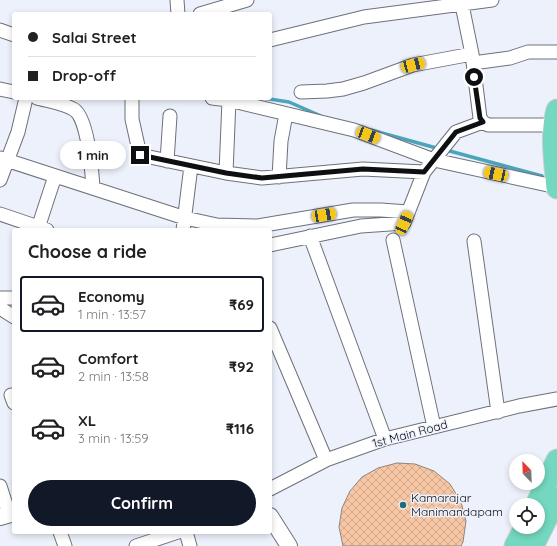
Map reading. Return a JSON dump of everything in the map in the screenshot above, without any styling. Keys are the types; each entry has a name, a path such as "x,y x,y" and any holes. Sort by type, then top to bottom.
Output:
{"highway":[{"path":"556,120 557,188"},
{"path":"539,498 557,460"},
{"path":"533,546 557,498"},
{"path":"514,546 521,534"}],"street":[{"path":"177,0 178,12"},
{"path":"272,40 364,17 462,2 492,0"},
{"path":"206,12 239,1"},
{"path":"462,2 480,118 483,122 488,126 556,120"},
{"path":"0,30 12,34"},
{"path":"302,92 343,89 413,65 472,59 510,58 528,52 557,52"},
{"path":"0,89 12,92"},
{"path":"0,180 3,159 18,132 26,100"},
{"path":"44,100 74,109 81,118 87,137 93,188"},
{"path":"132,100 132,119 140,155 226,173 262,178 363,169 424,172"},
{"path":"226,173 229,100 354,130 437,157 557,188"},
{"path":"279,177 281,141 286,114"},
{"path":"167,161 170,116"},
{"path":"272,245 361,226 404,223 424,172 456,132 483,122"},
{"path":"3,159 93,188 184,224 258,226 352,210 408,212"},
{"path":"184,224 191,166"},
{"path":"42,228 55,176"},
{"path":"0,214 39,228"},
{"path":"310,236 385,439"},
{"path":"393,240 434,427"},
{"path":"474,241 498,412"},
{"path":"0,298 12,298"},
{"path":"0,308 12,316"},
{"path":"272,333 326,460"},
{"name":"1st Main Road","path":"272,488 326,460 385,439 557,399"},
{"path":"0,486 8,515"},
{"path":"272,519 289,546"},
{"path":"61,534 65,546"},
{"path":"136,546 172,534"},
{"path":"187,534 190,546"}],"building":[{"name":"Kamarajar Manimandapam","path":"397,463 415,464 434,471 450,484 461,502 466,521 461,546 343,546 339,527 342,508 350,491 362,477 378,468"}],"waterway":[{"path":"272,99 289,102 321,116"},
{"path":"371,130 440,149"},
{"path":"446,150 542,176"}],"place":[{"name":"Kamarajar Manimandapam","path":"403,505"}],"route":[{"path":"140,155 226,173 262,178 363,169 424,172 456,132 483,122 480,118 474,77"}]}
